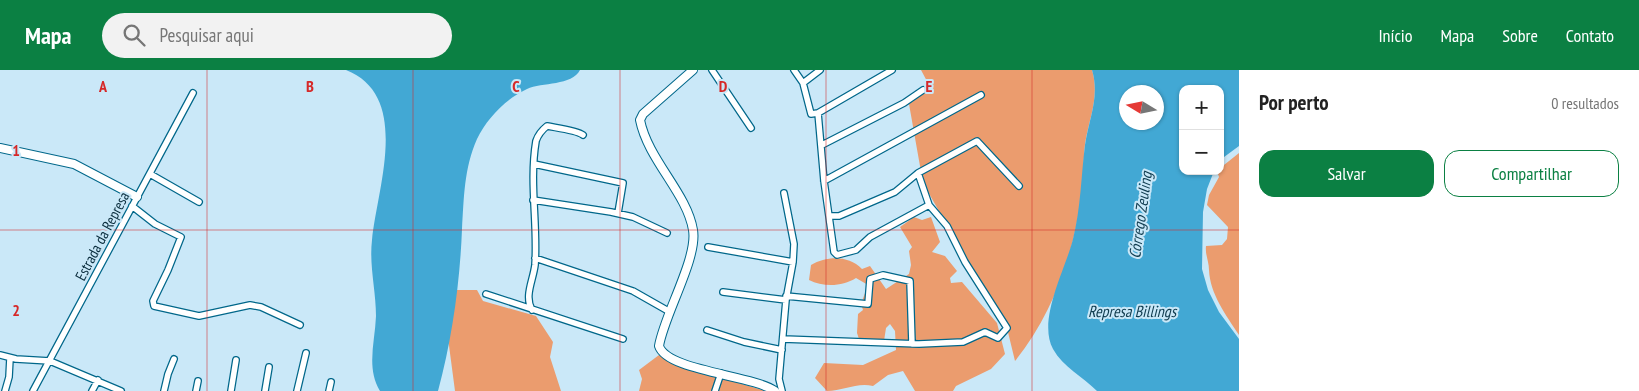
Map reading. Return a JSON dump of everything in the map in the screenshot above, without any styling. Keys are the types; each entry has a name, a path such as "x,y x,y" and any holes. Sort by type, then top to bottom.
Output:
{"street":[{"path":"693,70 643,114 640,120 648,143 684,207 693,229 692,248 660,342 661,352 678,362 721,373 775,391"},
{"path":"712,70 751,128"},
{"path":"794,70 803,82 811,114 818,113 892,70"},
{"path":"803,82 820,70"},
{"path":"822,145 904,103 923,90"},
{"name":"Estrada da Represa","path":"33,391 193,93"},
{"path":"824,181 981,95"},
{"path":"818,113 824,181 834,252 837,255 856,250 870,237 930,205"},
{"path":"532,310 527,302 535,258 536,226 533,200 537,138 542,129 548,126 562,131 576,130 583,135"},
{"path":"830,216 839,216 894,192 918,173 977,141 1019,186"},
{"path":"0,148 74,164 137,197"},
{"path":"534,164 623,183 618,213"},
{"path":"782,339 912,344 963,342 985,332 998,338 1007,328 965,262 948,226 930,205 918,173"},
{"path":"150,174 199,202"},
{"path":"782,391 779,379 782,339 794,244 784,193"},
{"path":"533,200 618,213 633,217 667,233"},
{"path":"132,206 154,224 181,237 153,301 154,306 199,316 250,305 261,307 300,325"},
{"path":"708,247 793,262"},
{"path":"535,258 632,291 670,312"},
{"path":"723,292 868,304 870,279 883,275 910,282 912,344"},
{"path":"486,294 623,339"},
{"path":"707,330 744,342 782,350"},
{"path":"297,391 306,353"},
{"path":"0,355 10,358 50,361 122,391"},
{"path":"4,391 9,378 10,358"},
{"path":"164,391 174,360"},
{"path":"231,391 236,360"},
{"path":"265,391 269,367"},
{"path":"715,391 721,373"},
{"path":"92,391 98,380"},
{"path":"196,391 198,381"},
{"path":"329,391 331,382"}],"shaded area":[{"path":"921,70 1092,70 1095,89 1093,107 1085,144 1082,191 1073,241 1067,262 1050,304 1040,324 1015,361 1006,324 977,278 923,183 909,104 928,90 929,85"},
{"path":"1239,153 1239,335 1224,312 1212,287 1206,249 1206,246 1222,245 1227,239 1228,227 1207,205 1209,195 1218,175 1224,175 1224,165"},
{"path":"914,217 922,220 931,217 940,242 932,252 945,256 957,271 950,278 951,283 962,282 997,323 1005,354 991,369 956,386 953,391 915,391 903,371 888,375 873,386 861,385 827,391 815,378 824,363 863,365 896,350 895,331 890,324 886,328 884,341 860,342 857,333 858,314 863,310 861,304 868,285 856,278 839,284 826,285 814,282 809,280 811,265 837,258 850,261 862,269 870,266 886,289 909,274 911,265 909,251 912,247 900,227"},
{"path":"455,290 477,290 483,301 536,316 553,342 550,357 561,391 455,391 448,338"},
{"path":"659,355 674,364 766,391 639,391 642,379 639,370"}],"water":[{"path":"346,70 580,70 570,79 533,87 512,98 492,116 477,139 467,172 454,311 438,391 380,391 373,373 372,355 376,316 371,249 386,145 385,122 379,100 366,83"},
{"name":"Represa Billings","path":"1092,70 1239,70 1239,146 1224,157 1224,85 1179,85 1179,175 1212,175 1207,189 1203,212 1202,269 1208,290 1219,312 1239,339 1239,391 1097,391 1068,367 1053,349 1049,337 1048,324 1050,309 1076,227 1085,145 1095,89"}],"water label":[{"name":"Córrego Zeuling","path":"1140,215"}]}
